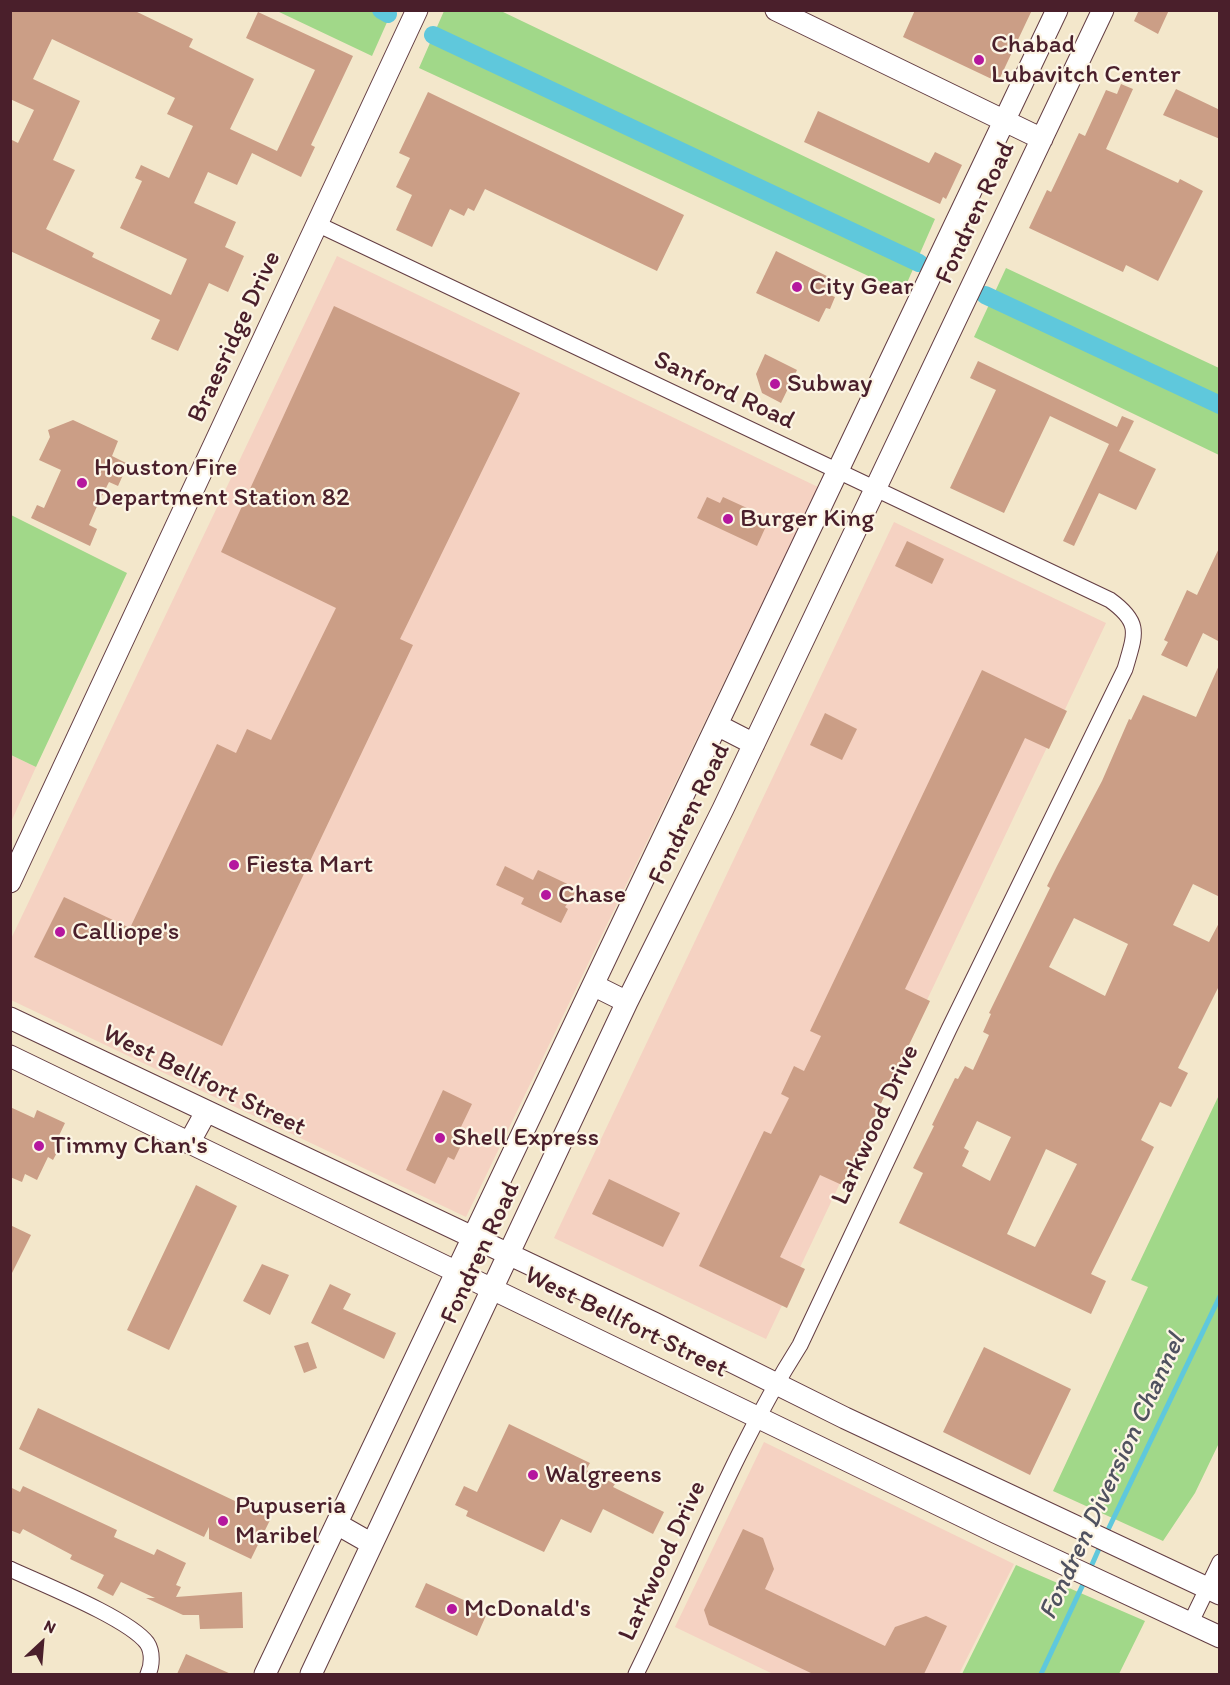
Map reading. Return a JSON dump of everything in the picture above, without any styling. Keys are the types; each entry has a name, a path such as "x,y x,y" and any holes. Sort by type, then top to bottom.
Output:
{"main road":[{"name":"Braesridge Drive","path":"10,882 417,10"},
{"path":"776,10 1042,139"},
{"name":"Fondren Road","path":"265,1674 1057,10"},
{"name":"Fondren Road","path":"311,1674 627,1002 754,744 1103,10"},
{"path":"717,725 754,744"},
{"path":"593,985 627,1002"},
{"name":"West Bellfort Street","path":"10,1018 473,1240 654,1323 918,1452 1064,1518 1213,1591"},
{"name":"West Bellfort Street","path":"10,1056 1124,1593 1220,1637"},
{"path":"189,1143 206,1112"},
{"path":"337,1524 372,1544"}],"street":[{"name":"Sanford Road","path":"317,224 1110,600"},
{"name":"Larkwood Drive","path":"636,1674 759,1417 800,1346 949,1029 1125,669 1136,631 1128,613 1110,600"},
{"path":"1190,1624 1213,1591 1220,1562"},
{"path":"10,1569 117,1620 147,1644 152,1665 148,1674"}],"shaded area":[{"path":"337,256 818,487 466,1217 11,1000 10,941"},
{"path":"894,522 1106,623 766,1339 554,1238"},
{"path":"11,755 36,767 11,822"},
{"path":"764,1442 1014,1564 959,1674 773,1674 675,1627"}],"green space":[{"path":"392,10 372,56 277,11"},
{"path":"444,11 501,11 935,219 903,292 419,68"},
{"path":"1006,268 1219,368 1219,455 974,337"},
{"path":"11,515 127,573 36,767 11,755"},
{"path":"1219,1095 1219,1443 1195,1493 1163,1541 1053,1491 1148,1287 1131,1280"},
{"path":"1016,1565 1145,1621 1119,1674 962,1674"}],"building":[{"path":"10,10 133,10 193,39 189,47 254,79 230,129 277,151 315,70 246,38 258,12 353,56 311,145 315,147 301,177 252,153 237,185 208,172 194,203 236,222 225,247 244,256 228,292 209,283 178,351 151,339 160,320 10,251 10,139 18,143 34,110 10,99","holes":["52,39 175,98 167,114 193,126 169,178 141,165 135,178 142,181 120,228 187,259 171,295 92,257 94,253 46,229 75,170 53,160 80,101 33,79"]},
{"name":"Chabad Lubavitch Center","path":"915,10 1032,10 998,82 903,37"},
{"path":"1139,10 1169,10 1158,34 1134,21"},
{"path":"1121,84 1133,89 1106,149 1178,183 1180,179 1203,191 1158,281 1126,265 1123,272 1029,228 1047,190 1051,192 1079,133 1085,136 1106,90 1117,94"},
{"path":"1176,89 1220,110 1220,139 1163,115"},
{"path":"428,92 684,215 657,271 485,189 474,211 468,208 464,216 450,209 432,247 396,230 412,195 396,187 410,158 399,153"},
{"path":"818,111 929,163 935,152 962,165 946,199 943,197 940,204 804,142"},
{"name":"City Gear","path":"776,251 837,281 830,295 835,297 830,309 826,308 819,322 756,293"},
{"path":"334,306 520,393 400,639 413,645 222,1046 34,957 64,897 130,928 217,744 236,753 247,729 271,740 336,608 221,552"},
{"name":"Subway","path":"765,354 797,370 781,403 762,393 756,374"},
{"path":"978,361 1117,427 1122,416 1134,421 1119,451 1156,469 1136,510 1099,493 1074,546 1063,541 1109,444 1050,416 1004,513 950,488 996,390 970,378"},
{"name":"Houston Fire Department Station 82","path":"73,420 118,441 112,456 128,464 118,486 109,482 98,504 89,525 97,529 90,546 31,518 37,505 44,508 61,470 39,460 50,437 48,430"},
{"name":"Burger King","path":"707,497 720,503 723,497 747,508 744,513 767,524 757,546 697,518"},
{"path":"907,541 944,559 932,584 895,566"},
{"path":"1220,546 1220,642 1203,633 1187,667 1161,655 1168,642 1164,640 1187,590 1197,595"},
{"path":"1220,663 1220,897 1193,884 1173,925 1209,942 1220,921 1220,984 1178,1068 1188,1073 1171,1107 1160,1102 1141,1140 1154,1147 1091,1274 1106,1281 1091,1314 899,1223 923,1173 913,1168 934,1126 932,1125 955,1078 958,1079 965,1066 973,1070 989,1035 983,1032 991,1014 989,1013 1050,888 1047,886 1102,781 1129,719 1131,720 1143,695 1196,717","holes":["1074,918 1128,944 1105,996 1049,967","977,1121 1011,1137 990,1181 962,1166 969,1151 964,1148","1046,1149 1077,1164 1035,1247 1007,1234"]},
{"path":"982,670 1067,711 1049,749 1025,738 905,989 930,1001 842,1185 820,1175 780,1257 805,1269 787,1308 699,1266 764,1131 771,1134 789,1098 781,1094 794,1066 804,1071 821,1036 810,1031"},
{"path":"825,713 857,729 842,760 810,745"},
{"name":"Chase","path":"505,866 533,880 538,870 578,889 565,907 568,909 561,923 521,904 524,898 496,885"},
{"path":"443,1090 472,1104 459,1131 466,1135 454,1160 448,1157 435,1184 406,1170"},
{"name":"Timmy Chan's","path":"10,1107 34,1118 37,1110 65,1123 55,1144 60,1147 53,1160 48,1157 37,1180 25,1174 22,1182 10,1177"},
{"path":"609,1179 680,1213 663,1247 592,1214"},
{"path":"196,1185 237,1206 169,1350 127,1330"},
{"path":"10,1225 31,1235 10,1277"},
{"path":"262,1264 289,1275 270,1315 243,1301"},
{"path":"330,1284 351,1294 343,1309 396,1333 384,1359 311,1323"},
{"path":"308,1342 317,1368 304,1373 294,1346"},
{"path":"984,1347 1071,1389 1030,1475 943,1432"},
{"path":"38,1408 271,1518 251,1559 209,1539 209,1527 204,1537 19,1449"},
{"path":"509,1424 590,1463 586,1470 615,1484 613,1487 664,1512 653,1534 603,1509 591,1533 561,1519 544,1552 466,1516 468,1511 455,1505 464,1486 477,1492"},
{"path":"23,1486 117,1530 114,1537 154,1555 157,1549 186,1563 176,1585 181,1587 176,1597 242,1592 243,1628 200,1629 199,1615 183,1615 146,1598 155,1598 121,1582 113,1596 97,1588 104,1575 70,1559 72,1555 23,1529 20,1534 10,1530 10,1487 20,1492"},
{"path":"743,1529 763,1538 774,1569 765,1589 885,1646 895,1627 926,1616 947,1626 924,1674 813,1674 709,1625 704,1610"},
{"name":"McDonald's","path":"426,1583 488,1611 477,1636 415,1607"},
{"path":"186,1654 231,1674 177,1674"}],"waterway":[{"path":"381,10 388,14"},
{"path":"433,35 919,263"},
{"path":"985,295 1220,405"},
{"name":"Fondren Diversion Channel","path":"1106,1534 1220,1296"},
{"name":"Fondren Diversion Channel","path":"1090,1569 1102,1542"},
{"name":"Fondren Diversion Channel","path":"1041,1674 1086,1578"}],"place":[{"name":"Chabad Lubavitch Center","path":"979,60"},
{"name":"City Gear","path":"797,287"},
{"name":"Subway","path":"775,384"},
{"name":"Houston Fire Department Station 82","path":"82,483"},
{"name":"Burger King","path":"728,519"},
{"name":"Fiesta Mart","path":"234,865"},
{"name":"Chase","path":"546,895"},
{"name":"Calliope's","path":"60,932"},
{"name":"Shell Express","path":"440,1138"},
{"name":"Timmy Chan's","path":"39,1146"},
{"name":"Walgreens","path":"533,1475"},
{"name":"Pupuseria Maribel","path":"223,1521"},
{"name":"McDonald's","path":"452,1609"}]}
